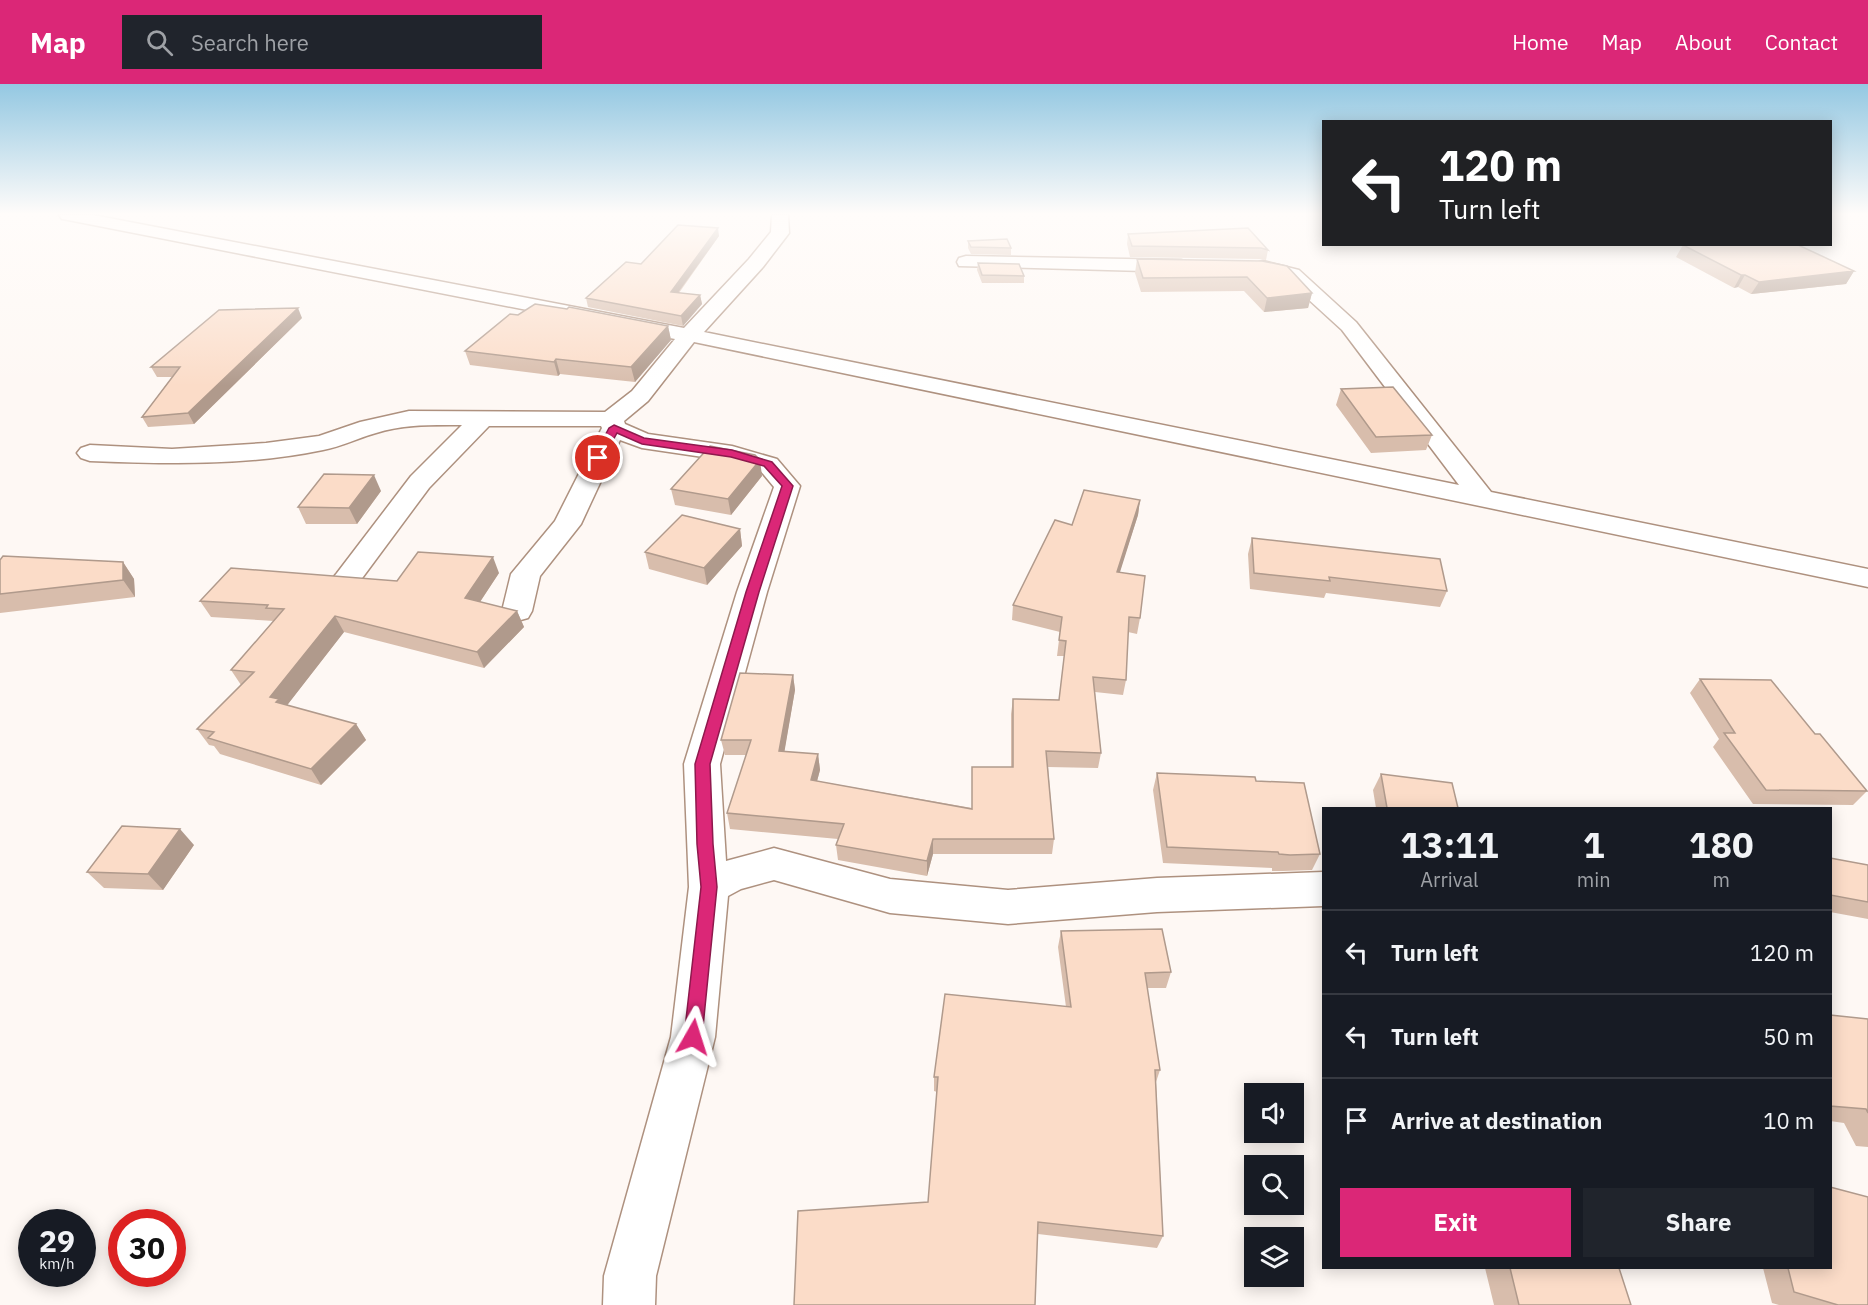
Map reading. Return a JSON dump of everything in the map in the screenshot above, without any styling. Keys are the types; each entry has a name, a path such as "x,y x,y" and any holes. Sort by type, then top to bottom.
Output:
{"street":[{"path":"363,272 689,335 1868,578"},
{"path":"517,611 526,574 567,524 613,424 640,396 689,335 748,272"},
{"path":"1287,272 1349,326 1482,498"},
{"path":"347,579 420,482 484,417"},
{"path":"90,453 172,457 266,451 323,443 369,427 409,418 484,417 613,424 642,441 732,454 768,464 788,486 752,592 702,764 709,887 693,1037 630,1276 629,1305"},
{"path":"709,887 731,875 774,864 890,896 1008,907 1157,895 1322,889"}],"building":[{"path":"615,272 686,272 671,292 700,295 681,316 586,298"},
{"path":"981,272 1022,272 1024,276 982,275"},
{"path":"1141,272 1293,272 1312,293 1267,298 1247,277 1143,278"},
{"path":"1735,272 1846,272 1759,282"},
{"path":"535,304 567,309 569,307 668,326 631,367 556,359 554,362 465,351 510,314 518,315"},
{"path":"298,308 188,413 142,417 180,367 151,367 219,310"},
{"path":"1393,387 1432,435 1376,437 1341,389"},
{"path":"710,446 755,455 760,460 728,499 671,489"},
{"path":"324,474 374,475 349,508 298,507"},
{"path":"1084,490 1140,500 1117,572 1145,576 1140,618 1129,617 1126,680 1093,677 1101,753 1046,751 1054,839 933,839 927,861 836,845 844,824 727,813 751,740 721,740 740,673 793,675 779,751 818,754 811,780 972,809 972,767 1013,767 1013,699 1059,700 1066,641 1059,640 1062,617 1013,605 1055,520 1072,525"},
{"path":"682,515 740,529 704,568 645,552"},
{"path":"1252,538 1440,559 1447,591 1329,577 1330,581 1254,573"},
{"path":"418,552 493,557 465,598 517,611 477,652 335,616 270,697 279,699 276,702 356,724 311,769 208,738 214,732 197,729 254,672 231,670 284,609 266,608 268,605 200,601 231,568 397,581"},
{"path":"3,556 123,562 123,580 0,594 0,560"},
{"path":"1700,679 1771,680 1815,734 1820,734 1867,791 1766,790 1724,733 1735,733"},
{"path":"1157,773 1255,777 1256,781 1304,783 1320,854 1290,855 1278,852 1167,847"},
{"path":"1381,774 1452,783 1458,807 1387,807"},
{"path":"122,826 180,829 148,874 87,872"},
{"path":"1832,858 1868,865 1868,902 1832,895"},
{"path":"1162,929 1171,972 1145,973 1160,1070 1155,1070 1163,1236 1038,1222 1035,1305 794,1305 798,1211 928,1202 938,1077 934,1077 945,994 1071,1007 1061,931"},
{"path":"1832,1015 1868,1019 1868,1113 1866,1109 1832,1106"},
{"path":"1832,1188 1868,1197 1868,1305 1838,1305 1794,1292 1788,1269 1832,1269"},
{"path":"1510,1269 1619,1269 1631,1305 1519,1305"}],"route":[{"path":"598,458 614,428 642,441 732,454 768,464 788,486 752,592 702,764 709,887 693,1037"}]}
